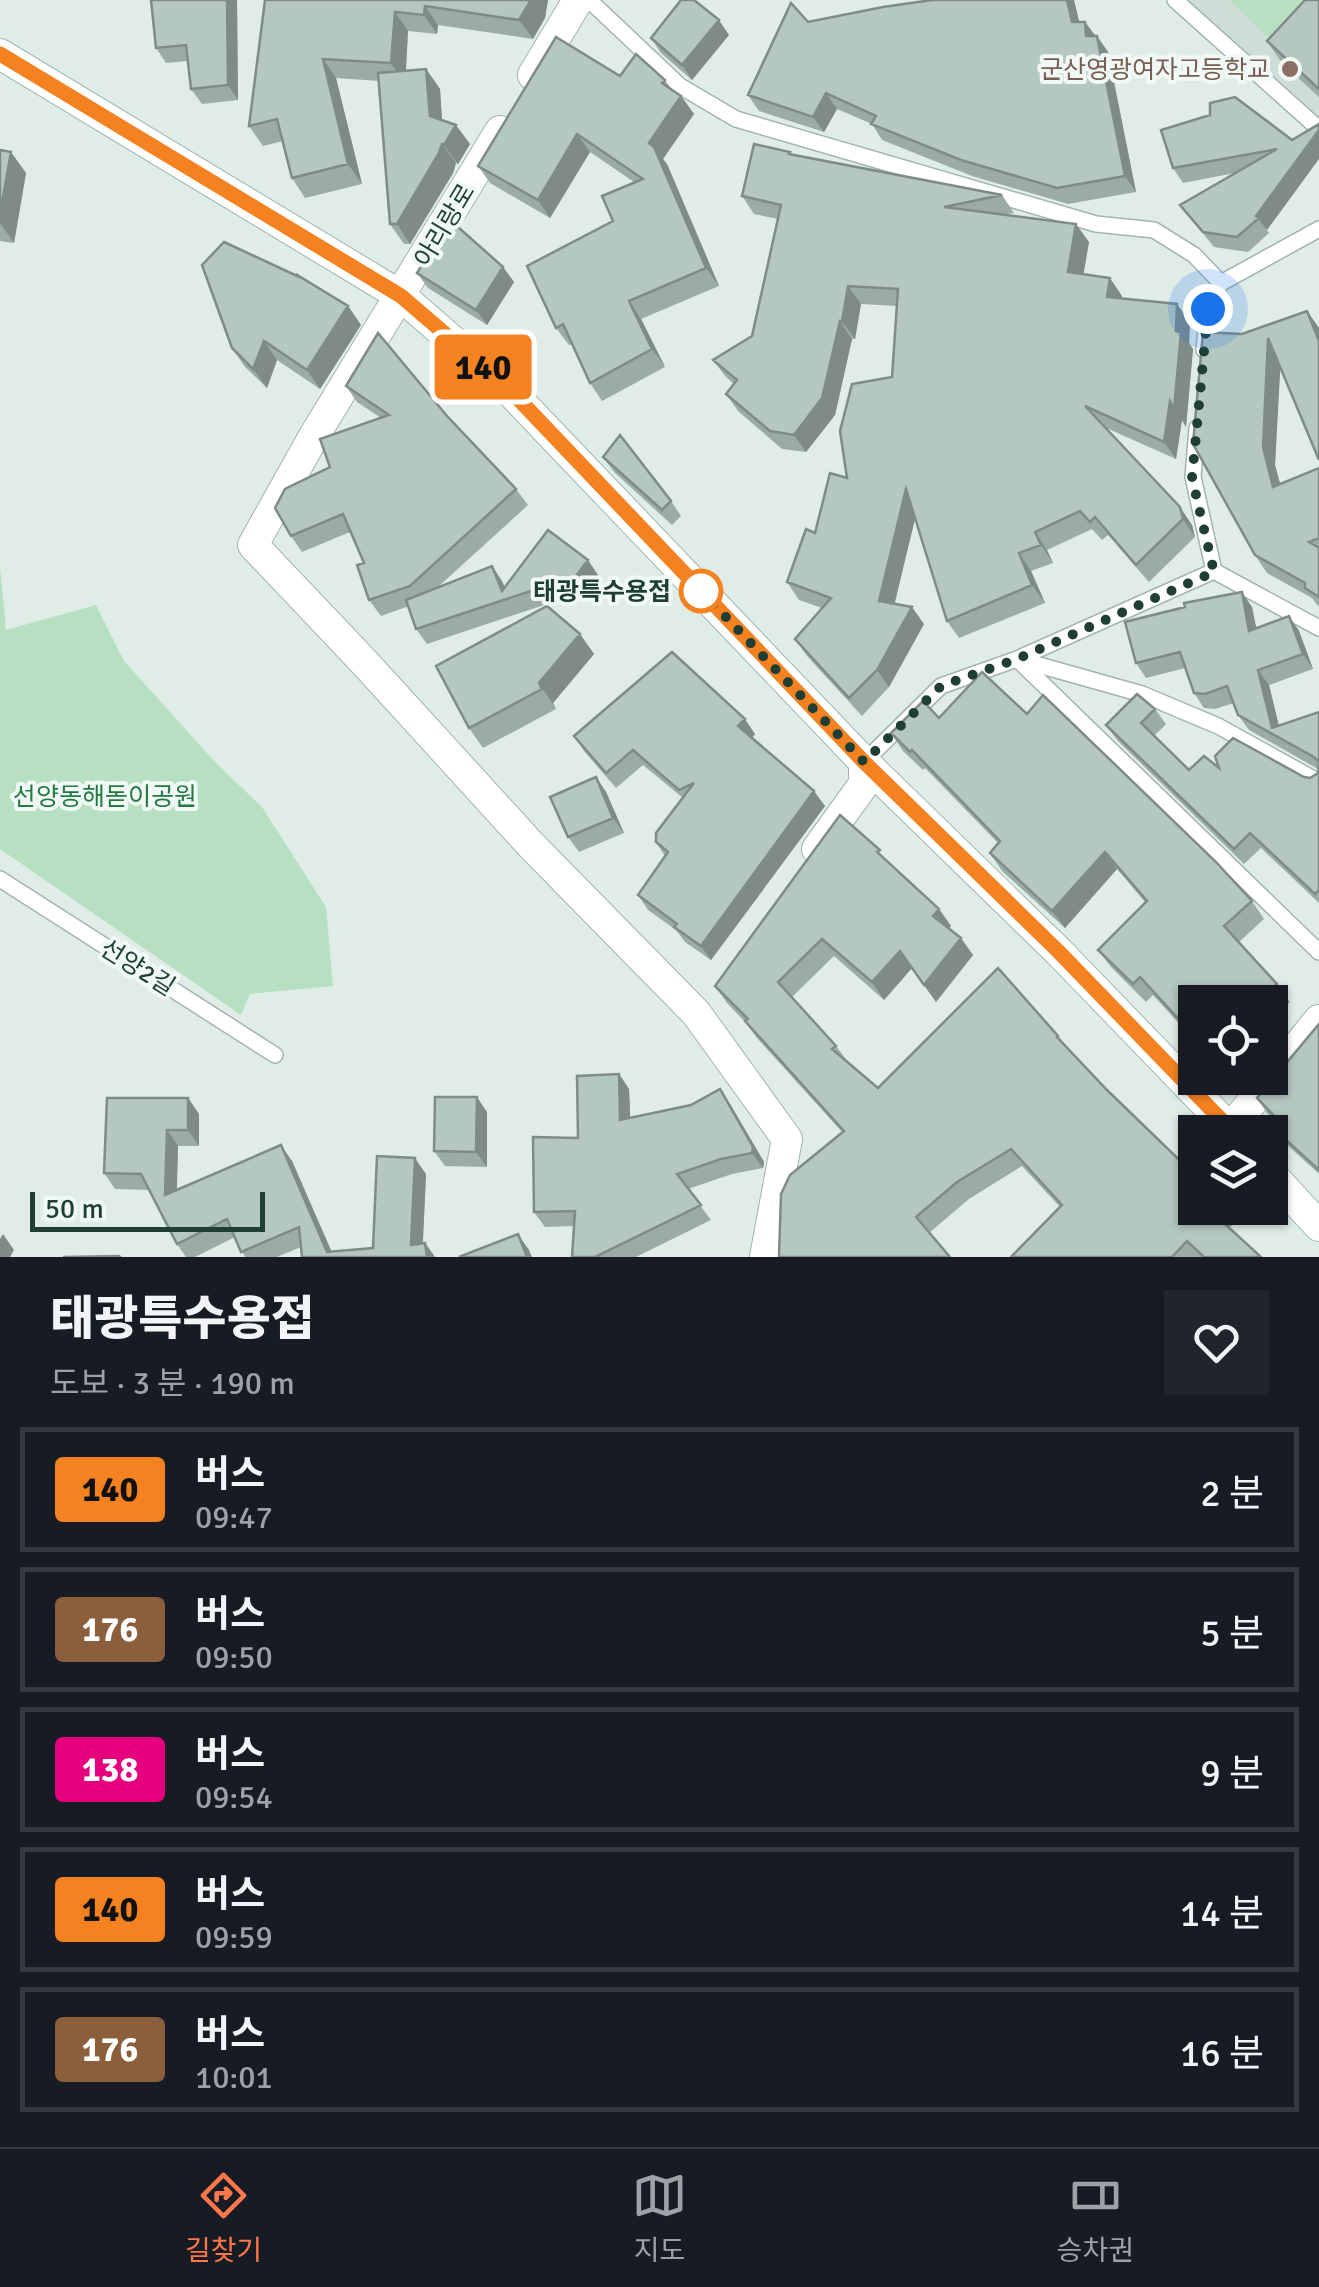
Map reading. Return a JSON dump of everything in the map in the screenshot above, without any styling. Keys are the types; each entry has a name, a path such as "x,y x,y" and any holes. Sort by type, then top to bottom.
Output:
{"street":[{"name":"아리랑로","path":"578,0 314,436 252,546 532,846 696,1013"},
{"path":"0,54 401,296 508,388 864,762 1059,952 1217,1115"},
{"path":"797,876 864,784 864,762"},
{"path":"719,982 696,1013 787,1139 765,1257"},
{"path":"1245,1115 1319,1020"},
{"path":"1288,1192 1319,1226"}],"lane":[{"path":"589,0 680,86 736,120 1096,224 1154,230 1194,255 1221,282"},
{"path":"1175,0 1319,128"},
{"path":"1203,365 1208,309 1221,282 1319,228"},
{"path":"1200,402 1192,478 1214,572 1319,628"},
{"path":"864,762 941,686 1017,659 1214,572"},
{"path":"1017,659 1142,694 1218,726 1319,782"},
{"path":"1017,659 1319,952"},
{"name":"선양2길","path":"0,880 276,1054"}],"shaded area":[{"name":"군산영광여자고등학교","path":"1184,0 1319,0 1319,121"}],"green space":[{"path":"1229,0 1319,0 1319,4 1279,47"},
{"name":"선양동해돋이공원","path":"0,566 6,630 96,605 124,661 216,763 262,807 326,907 333,986 250,994 241,1015 0,849"}],"building":[{"path":"151,0 227,0 228,85 191,89 186,45 156,48"},
{"path":"265,0 531,0 519,20 425,6 424,15 395,12 391,63 323,59 348,164 292,178 277,119 249,126"},
{"path":"681,0 694,0 719,20 682,65 651,38"},
{"path":"932,0 1067,0 1072,22 1085,22 1086,36 1097,36 1125,176 1057,188 961,160 871,124 876,116 826,93 813,117 748,95 791,3 808,22"},
{"path":"1305,0 1319,0 1319,89 1267,41"},
{"path":"556,37 620,76 636,54 665,80 662,83 681,96 649,143 706,268 629,301 652,349 590,383 563,324 556,328 527,266 613,221 602,196 643,179 577,134 538,200 478,166"},
{"path":"426,69 430,116 456,125 397,224 390,224 378,73"},
{"path":"1235,97 1292,140 1319,124 1319,130 1256,216 1259,218 1237,237 1203,232 1180,205 1277,149 1173,168 1161,130 1210,115 1210,103"},
{"path":"754,144 1002,195 944,207 1076,224 1068,272 1110,278 1107,297 1177,304 1176,331 1181,332 1174,409 1170,401 1164,442 1085,406 1180,507 1183,519 1136,565 1095,517 1090,522 1080,511 1035,532 1041,545 1019,553 1032,585 947,621 906,489 879,601 912,607 877,670 849,698 795,639 831,598 787,582 806,529 815,533 830,473 847,478 840,431 852,384 892,377 898,289 848,286 822,398 794,435 770,431 726,394 737,380 713,360 752,336 781,205 742,196"},
{"path":"0,150 11,152 0,214"},
{"path":"449,219 503,267 476,310 417,273"},
{"path":"224,242 297,275 348,306 307,370 264,341 253,369 232,348 202,265"},
{"path":"1307,311 1319,341 1319,460 1268,338 1263,447 1273,487 1319,468 1319,538 1309,542 1319,548 1319,597 1305,588 1305,583 1255,555 1193,444 1203,332 1242,334"},
{"path":"378,333 447,416 516,489 410,586 369,600 357,565 364,563 343,514 291,536 275,508 285,489 330,467 320,439 389,415 346,386"},
{"path":"620,435 671,501 662,510 603,457"},
{"path":"548,530 588,560 576,576 416,629 406,600 492,566 502,591"},
{"path":"1242,592 1249,631 1289,616 1303,654 1258,670 1272,728 1319,712 1319,762 1238,715 1227,686 1205,694 1194,693 1180,652 1136,663 1125,622 1185,607 1184,603"},
{"path":"547,606 580,634 539,683 542,689 469,728 436,666"},
{"path":"672,652 745,719 738,726 814,791 701,946 638,895 668,852 656,842 656,833 694,783 679,790 633,750 606,773 574,736"},
{"path":"982,672 1027,714 1043,695 1252,901 1224,926 1277,984 1178,985 1178,1018 1140,977 1133,984 1098,950 1147,901 1105,852 1052,911 990,853 1000,841 891,733 923,701 939,718"},
{"path":"1137,694 1155,709 1141,723 1189,770 1204,756 1219,768 1215,756 1233,738 1304,777 1318,773 1319,762 1319,890 1315,894 1250,833 1234,849 1106,725"},
{"path":"596,777 613,818 568,837 550,797"},
{"path":"840,815 939,909 933,916 961,938 924,985 900,951 872,982 822,939 778,982 836,1046 832,1049 878,1088 998,968 1107,1090 1178,1159 1178,1225 1226,1225 1261,1257 1204,1257 1187,1241 1172,1257 1011,1257 1062,1205 1011,1149 957,1182 916,1217 950,1257 779,1257 781,1194 790,1175 844,1131 715,986"},
{"path":"1319,1024 1319,1170 1288,1142 1288,1115 1273,1115 1257,1098 1288,1095 1288,1061"},
{"path":"619,1074 620,1120 691,1105 720,1089 753,1147 752,1153 677,1174 701,1205 599,1257 572,1257 575,1211 534,1212 533,1137 578,1138 577,1076"},
{"path":"435,1097 477,1097 476,1152 434,1151"},
{"path":"107,1098 188,1098 188,1130 167,1130 165,1195 281,1145 327,1252 373,1248 377,1156 415,1158 411,1245 425,1243 427,1257 302,1257 299,1227 241,1252 227,1219 177,1244 141,1174 104,1173"},
{"path":"518,1234 527,1257 459,1257"}],"bus line":[{"name":"140","path":"0,54 401,296 508,388 864,762 1059,952 1217,1115"}],"place":[{"name":"군산영광여자고등학교","path":"1290,69"},
{"name":"태광특수용접","path":"701,591"}],"route":[{"path":"701,591 864,762 941,686 1017,659 1214,572 1192,478 1208,309"}]}
